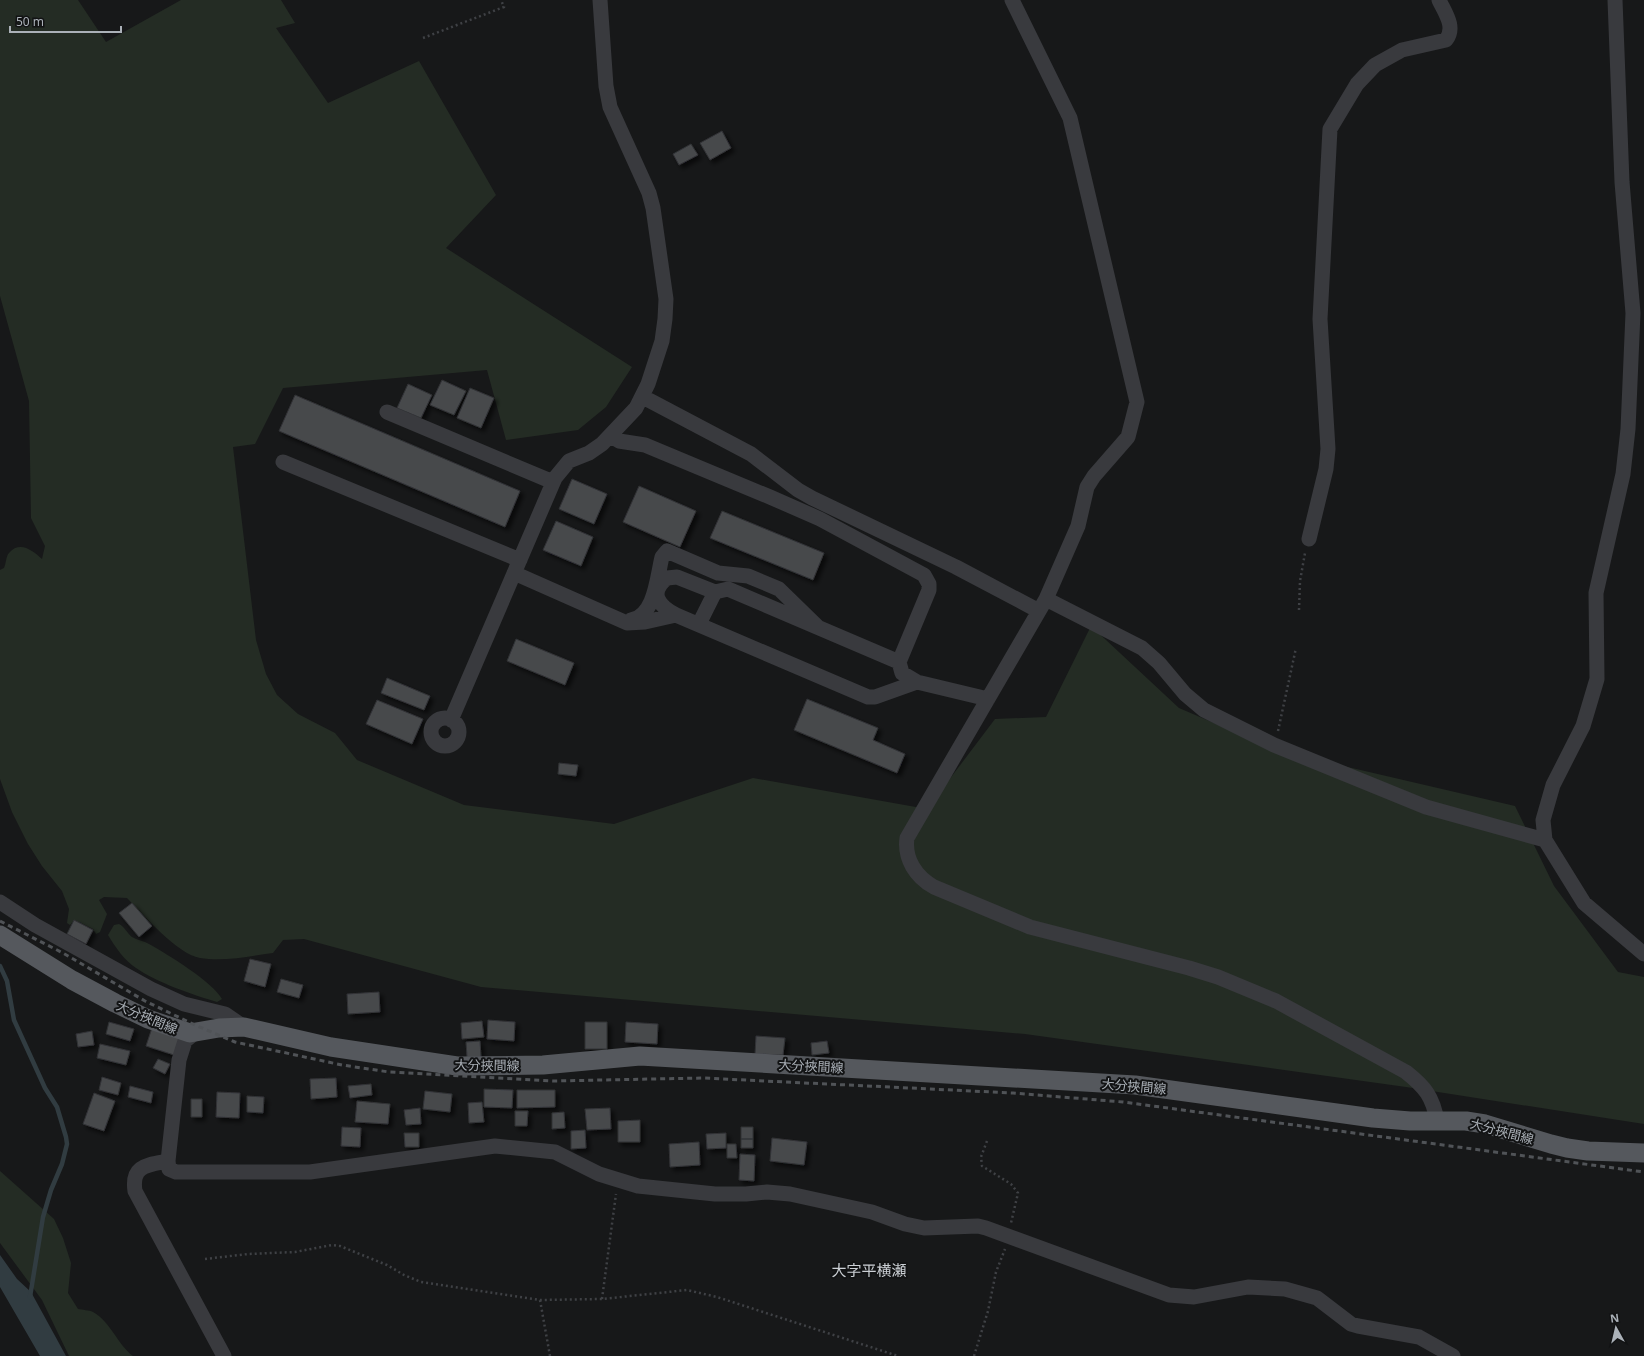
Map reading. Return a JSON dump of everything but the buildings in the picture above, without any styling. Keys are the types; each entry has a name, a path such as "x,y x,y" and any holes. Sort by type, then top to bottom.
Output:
{"main road":[{"name":"大分挾間線","path":"0,935 72,980 115,1003 179,1031 195,1034 219,1028 244,1027 331,1046 457,1066 500,1067 543,1065 640,1056 946,1073 1153,1087 1372,1118 1410,1121 1466,1121 1485,1124 1551,1144 1574,1149 1644,1153"}],"street":[{"path":"451,720 553,482 564,465 598,448 636,408 643,397 662,341 666,299 649,193 610,107 606,86 600,0"},
{"path":"1012,0 1070,118 1137,402 1128,437 1094,476 1087,487 1078,526 1042,605 907,838 906,853 918,875 924,881 1030,927 1189,968 1218,977 1276,1001 1406,1072 1419,1082 1429,1096 1434,1105 1437,1121"},
{"path":"1309,539 1326,469 1328,449 1320,319 1330,129 1357,84 1375,65 1402,50 1446,40 1451,31 1451,25 1439,0"},
{"path":"1615,0 1622,182 1633,313 1628,429 1623,474 1596,593 1597,679 1583,726 1553,785 1543,820 1545,840 1584,903 1644,954"},
{"path":"643,397 751,454 798,490 812,498 956,567 1142,648 1159,663 1185,694 1204,710 1274,745 1426,807 1545,840"},
{"path":"387,412 553,482"},
{"path":"611,436 619,441 645,445 820,519 924,575 930,584 929,590 899,662 902,673 917,682 988,699"},
{"path":"284,462 517,566 622,622 633,624 676,615"},
{"path":"622,622 640,618 648,610 662,557 667,551 718,573 748,576 779,589 818,627"},
{"path":"899,662 728,589 715,592 677,576 667,578 659,587 658,599 663,609 868,697 875,697 917,682"},
{"path":"699,624 715,592"},
{"path":"0,902 35,925 151,989 184,1004 225,1014 244,1027"},
{"path":"195,1034 185,1041 179,1060 168,1161 169,1169 176,1172 310,1172 495,1146 555,1152 599,1174 638,1186 715,1194 767,1192 790,1194 872,1212 910,1225 929,1229 978,1226 1173,1296 1194,1298 1248,1287 1286,1288 1317,1298 1351,1324 1419,1338 1448,1355"},
{"path":"168,1161 148,1165 140,1169 135,1179 135,1191 146,1215 224,1356"}],"path":[{"path":"423,38 504,7 501,0"},
{"path":"1300,610 1300,581 1309,539"},
{"path":"1274,745 1296,648"},
{"path":"602,1299 618,1179"},
{"path":"205,1259 248,1254 295,1252 332,1245 340,1246 388,1264 404,1275 421,1282 540,1300 602,1299 687,1290 704,1293 898,1356"},
{"path":"540,1300 550,1356"}],"shaded area":[{"path":"0,0 78,0 106,42 181,0 281,0 295,23 276,28 328,103 419,61 496,195 446,248 632,367 606,407 578,430 506,440 487,370 283,388 255,444 233,447 256,640 266,674 277,695 298,714 335,733 357,760 464,805 614,824 753,778 927,809 995,719 1046,717 1091,626 1179,708 1279,751 1515,806 1554,886 1618,972 1644,977 1644,1124 1406,1087 1025,1034 481,987 304,939 283,940 273,953 227,959 200,958 191,955 171,942 127,898 104,897 99,900 107,914 100,932 96,934 93,929 74,920 70,925 67,923 69,909 62,891 42,866 28,844 12,812 0,779 0,570 4,568 8,554 13,549 18,547 26,548 42,559 45,546 31,518 29,401 0,296"},
{"path":"119,924 132,937 167,954 200,977 217,992 222,999 217,1002 186,992 144,973 132,965 120,953 108,935 114,925"},
{"path":"0,1171 54,1219 63,1238 71,1263 68,1293 78,1309 91,1311 105,1321 127,1351 133,1356 69,1356 42,1300 0,1243"},
{"path":"0,1255 17,1279 31,1292 66,1356 40,1356 0,1287"}],"waterway":[{"path":"0,966 7,981 14,1020 45,1088 57,1107 67,1144 62,1164 51,1190 43,1217 30,1297"}],"railway":[{"path":"0,921 63,953 145,1001 235,1042 342,1065 389,1072 553,1081 703,1078 1013,1093 1123,1102 1644,1172"}],"district":[{"name":"大字平横瀬","path":"869,1270"}]}
